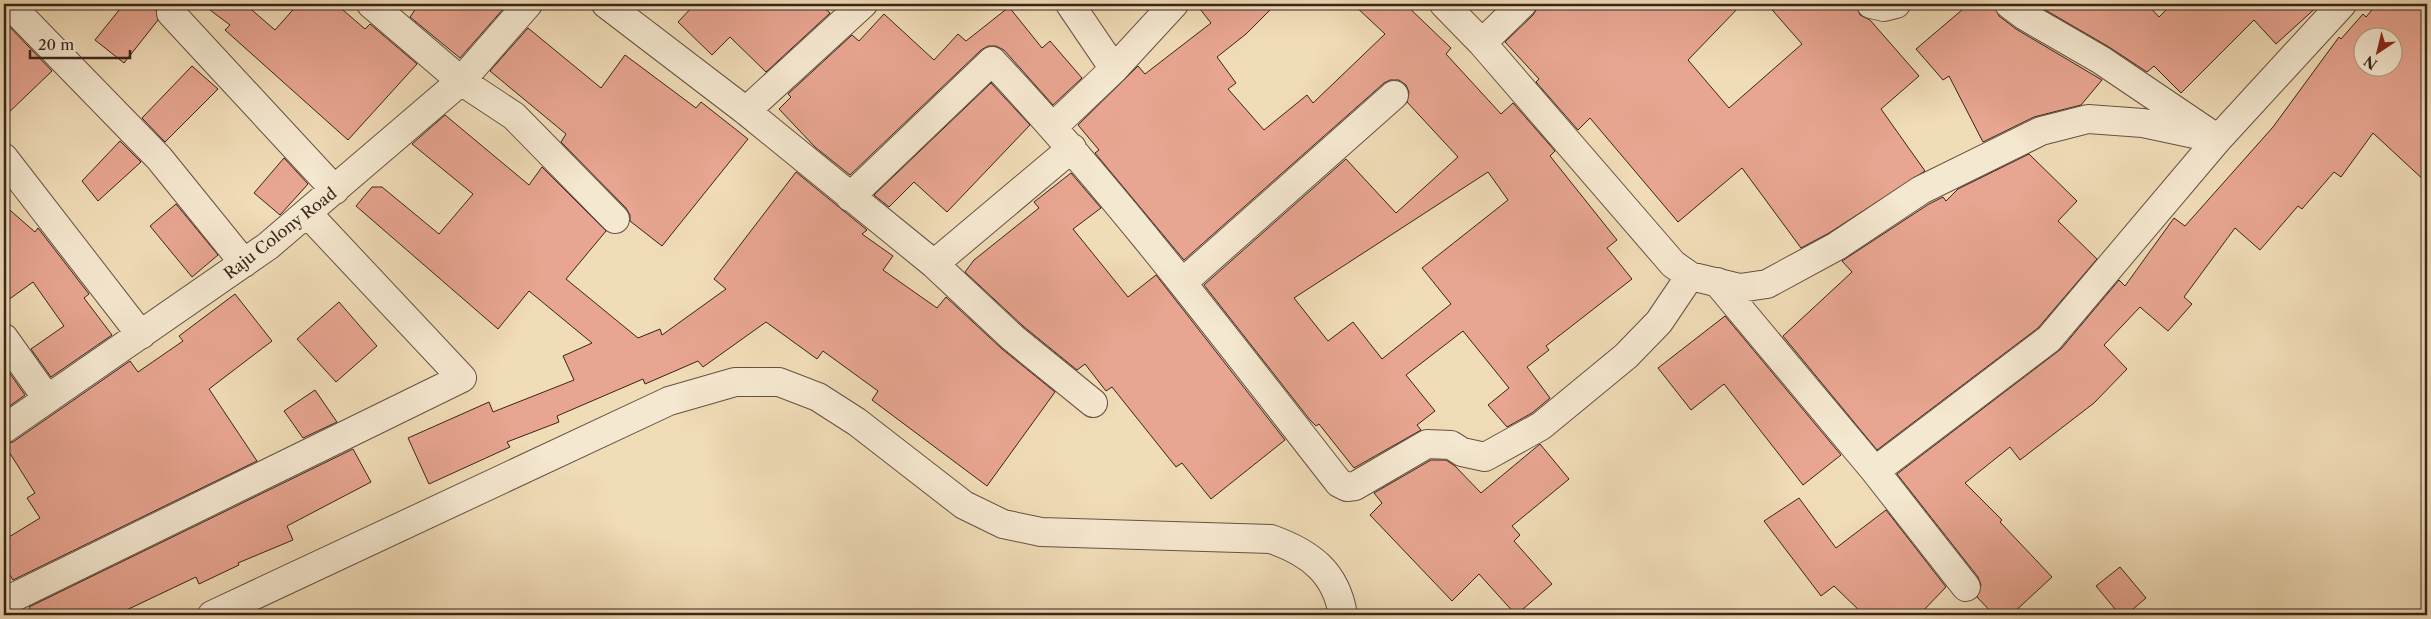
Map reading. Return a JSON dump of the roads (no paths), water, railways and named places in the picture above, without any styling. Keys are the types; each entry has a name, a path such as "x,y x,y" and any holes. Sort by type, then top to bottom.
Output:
{"street":[{"path":"9,4 159,158 244,263"},
{"path":"170,4 171,13 335,190"},
{"path":"370,4 461,81 514,116 615,218"},
{"name":"Raju Colony Road","path":"4,429 46,398 244,263 308,214 461,81 528,4"},
{"path":"606,4 746,111 934,264 1013,338 1093,403"},
{"path":"746,111 863,4"},
{"path":"1070,4 1114,69"},
{"path":"1054,126 1114,69 1174,4"},
{"path":"1444,4 1482,42 1627,213 1673,264 1690,276 1740,288 1767,284 1837,246 1921,190 2041,131 2088,119 2143,123 2218,139"},
{"path":"1482,42 1522,4"},
{"path":"1871,4 1884,7 1896,4"},
{"path":"2010,4 2025,16 2101,60 2218,139"},
{"path":"1874,471 2049,339 2218,139 2342,4"},
{"path":"850,197 992,61 1054,126 1182,283 1339,483 1347,487 1355,486 1427,444 1451,445 1462,452 1485,457 1541,426 1626,356 1659,322 1690,276"},
{"path":"1182,283 1394,95"},
{"path":"934,264 1072,148"},
{"path":"4,158 141,335"},
{"path":"4,602 462,378 308,214"},
{"path":"1717,282 1874,471 1966,587"},
{"path":"4,338 46,398"},
{"path":"212,615 669,401 736,382 779,382 818,397 849,417 964,505 1003,524 1041,532 1271,538 1306,554 1327,573 1340,598 1343,615"}]}
